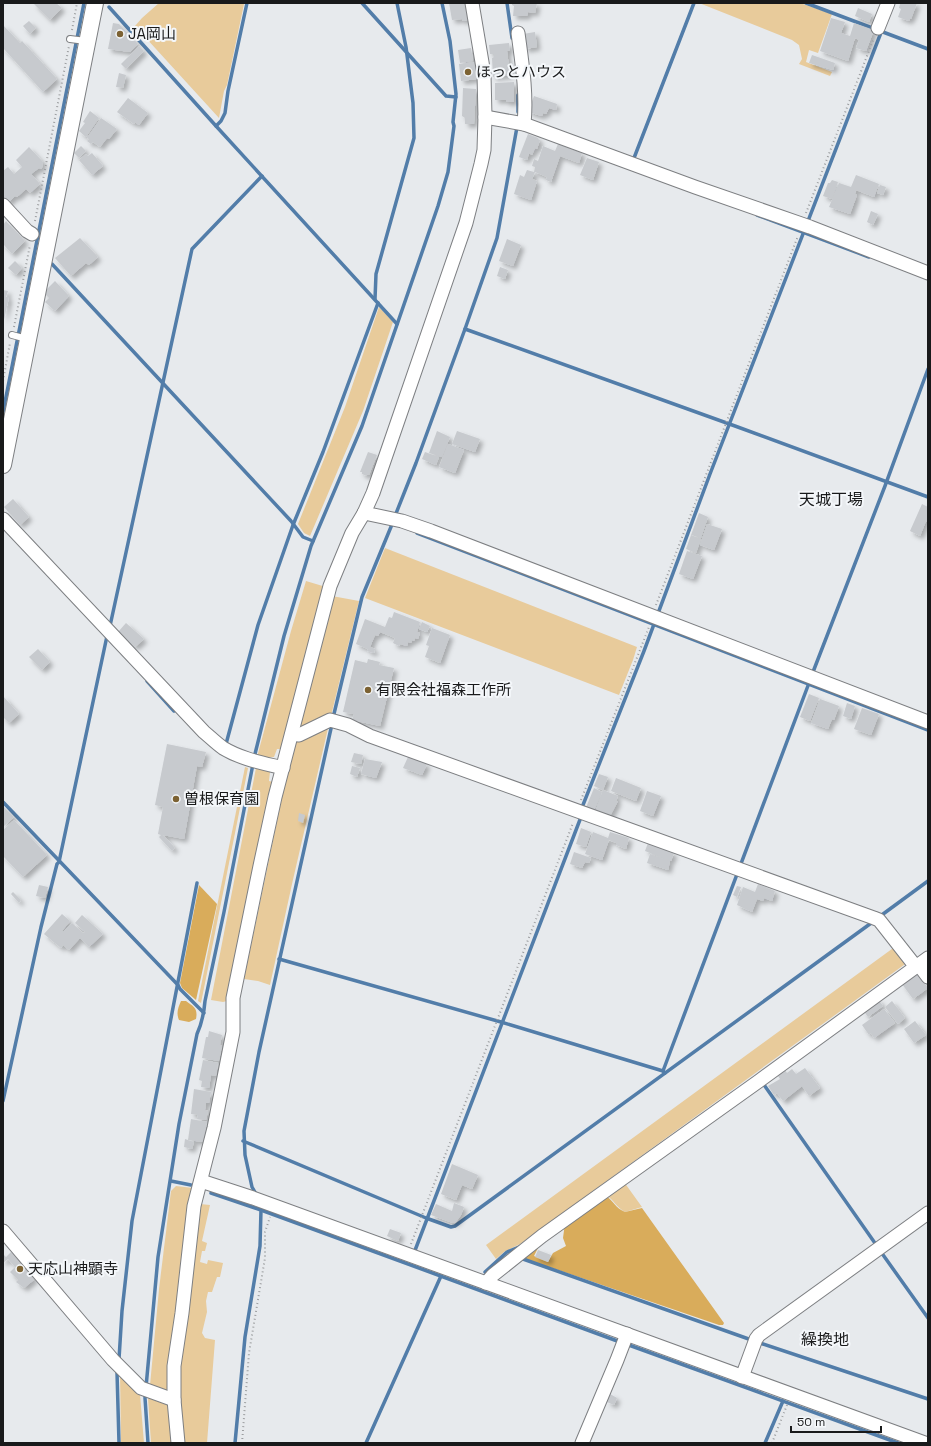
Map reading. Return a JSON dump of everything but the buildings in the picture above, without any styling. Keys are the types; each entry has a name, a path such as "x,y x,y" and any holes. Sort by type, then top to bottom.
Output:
{"street":[{"path":"3,465 19,337 40,235 95,3"},
{"path":"178,1443 174,1400 174,1366 182,1313 194,1206 214,1128 233,1032 233,998 267,833 330,586 352,533 364,513 373,493 466,223 475,194 484,150 484,74 472,3"},
{"path":"877,30 888,3"},
{"path":"518,33 525,101 524,124"},
{"path":"485,117 524,124 928,273"},
{"path":"3,205 27,231 40,235"},
{"path":"364,513 395,519 431,531 654,619 928,722"},
{"path":"3,519 204,732 223,748 252,760 283,768"},
{"path":"292,734 299,735 332,721 348,725 370,736 405,747 576,815 739,870 876,919 928,977"},
{"path":"486,1283 493,1275 519,1254 761,1080 917,963"},
{"path":"201,1181 253,1198 486,1283 624,1340 740,1376 925,1443"},
{"path":"740,1376 755,1341 928,1214"},
{"path":"3,1231 113,1360 146,1390 174,1400"},
{"path":"582,1443 618,1360 624,1340"}],"lane":[{"path":"71,39 85,41"}],"path":[{"path":"3,381 19,337 40,235 77,3"},
{"path":"410,1256 422,1214 576,815 654,619 726,420 804,228 877,30"},
{"path":"242,1443 249,1353 265,1258 265,1232 269,1218"},
{"path":"772,1443 786,1407"}],"shaded area":[{"path":"159,3 244,4 219,118 135,26"},
{"path":"699,3 800,3 832,14 818,53 809,50 806,62 832,72 830,76 799,64 802,59 799,45 792,40"},
{"path":"379,307 393,322 363,411 310,536 304,533 298,524 345,407"},
{"path":"385,548 637,647 619,695 365,598"},
{"path":"306,581 326,587 283,749 277,749 274,757 257,757 291,631"},
{"path":"332,596 359,601 331,716 300,729 298,725"},
{"path":"329,724 270,985 244,979 293,745 301,738"},
{"path":"245,767 248,768 201,1003 198,1001"},
{"path":"256,768 270,772 269,781 273,782 227,1001 223,1002 211,1000"},
{"path":"199,885 217,904 196,1000 182,988 180,983"},
{"path":"896,946 908,962 520,1244 504,1252 496,1259 486,1245"},
{"path":"181,1001 186,1001 195,1008 196,1019 189,1022 179,1020 178,1010"},
{"path":"624,1182 642,1207 625,1212 606,1195"},
{"path":"176,1186 193,1188 167,1390 150,1385 159,1289 171,1191"},
{"path":"605,1195 625,1212 642,1208 724,1323 723,1325 719,1325 526,1259 524,1256 545,1241 538,1248 534,1256 548,1262 553,1253 566,1246 563,1238 565,1223"},
{"path":"200,1204 210,1205 202,1241 207,1243 205,1251 202,1251 200,1262 207,1264 208,1260 223,1263 220,1277 217,1277 212,1292 208,1292 206,1301 207,1312 202,1333 205,1338 215,1340 207,1443 181,1443 179,1395 180,1368"},
{"path":"120,1372 140,1394 144,1443 121,1443"},
{"path":"148,1398 170,1406 172,1443 151,1443"}],"waterway":[{"path":"3,412 84,3"},
{"path":"216,126 221,121 225,113 228,91 247,3"},
{"path":"362,3 446,96 456,97"},
{"path":"375,299 376,274 414,138 413,103 406,47 397,3"},
{"path":"254,758 284,636 311,546 362,426 438,206 448,172 454,126 453,122 456,94 450,41 442,3"},
{"path":"507,3 512,38"},
{"path":"634,158 694,3"},
{"path":"806,3 928,49"},
{"path":"109,7 397,324"},
{"path":"581,810 644,651 710,474 882,30"},
{"path":"518,95 518,112"},
{"path":"395,516 416,463 497,238 517,127"},
{"path":"110,626 192,249 262,176"},
{"path":"757,215 869,257"},
{"path":"52,264 291,521 303,537 313,541"},
{"path":"226,744 258,625 293,525 323,452 378,303"},
{"path":"465,329 928,497"},
{"path":"813,672 885,486 928,369"},
{"path":"333,718 362,597 393,522"},
{"path":"417,533 928,730"},
{"path":"3,1101 41,927 57,864 59,862 107,636"},
{"path":"147,681 174,711"},
{"path":"665,1073 663,1071 809,683"},
{"path":"256,1194 252,1187 245,1155 244,1131 259,1052 332,724"},
{"path":"148,1443 145,1398 158,1257 179,1124 224,912 253,764"},
{"path":"3,802 204,1013"},
{"path":"414,1253 581,817"},
{"path":"879,917 928,881"},
{"path":"119,1359 122,1311 132,1221 197,883"},
{"path":"243,1141 426,1218 451,1227 455,1226 874,921"},
{"path":"279,959 501,1022 663,1071"},
{"path":"762,1082 877,1246"},
{"path":"171,1181 191,1185"},
{"path":"211,1193 261,1210 260,1246 245,1337 235,1443"},
{"path":"261,1210 620,1342"},
{"path":"485,1272 507,1252 519,1247"},
{"path":"881,1252 928,1318"},
{"path":"521,1256 523,1259 760,1343 928,1399"},
{"path":"366,1443 441,1276"},
{"path":"626,1344 898,1443"},
{"path":"117,1372 119,1443"},
{"path":"765,1443 783,1401"}],"place":[{"name":"JA岡山","path":"120,34"},
{"name":"ほっとハウス","path":"468,72"},
{"name":"有限会社福森工作所","path":"368,690"},
{"name":"曽根保育園","path":"176,799"},
{"name":"天応山神顕寺","path":"20,1269"}],"district":[{"name":"天城丁場","path":"831,499"},
{"name":"繰換地","path":"825,1339"}]}
